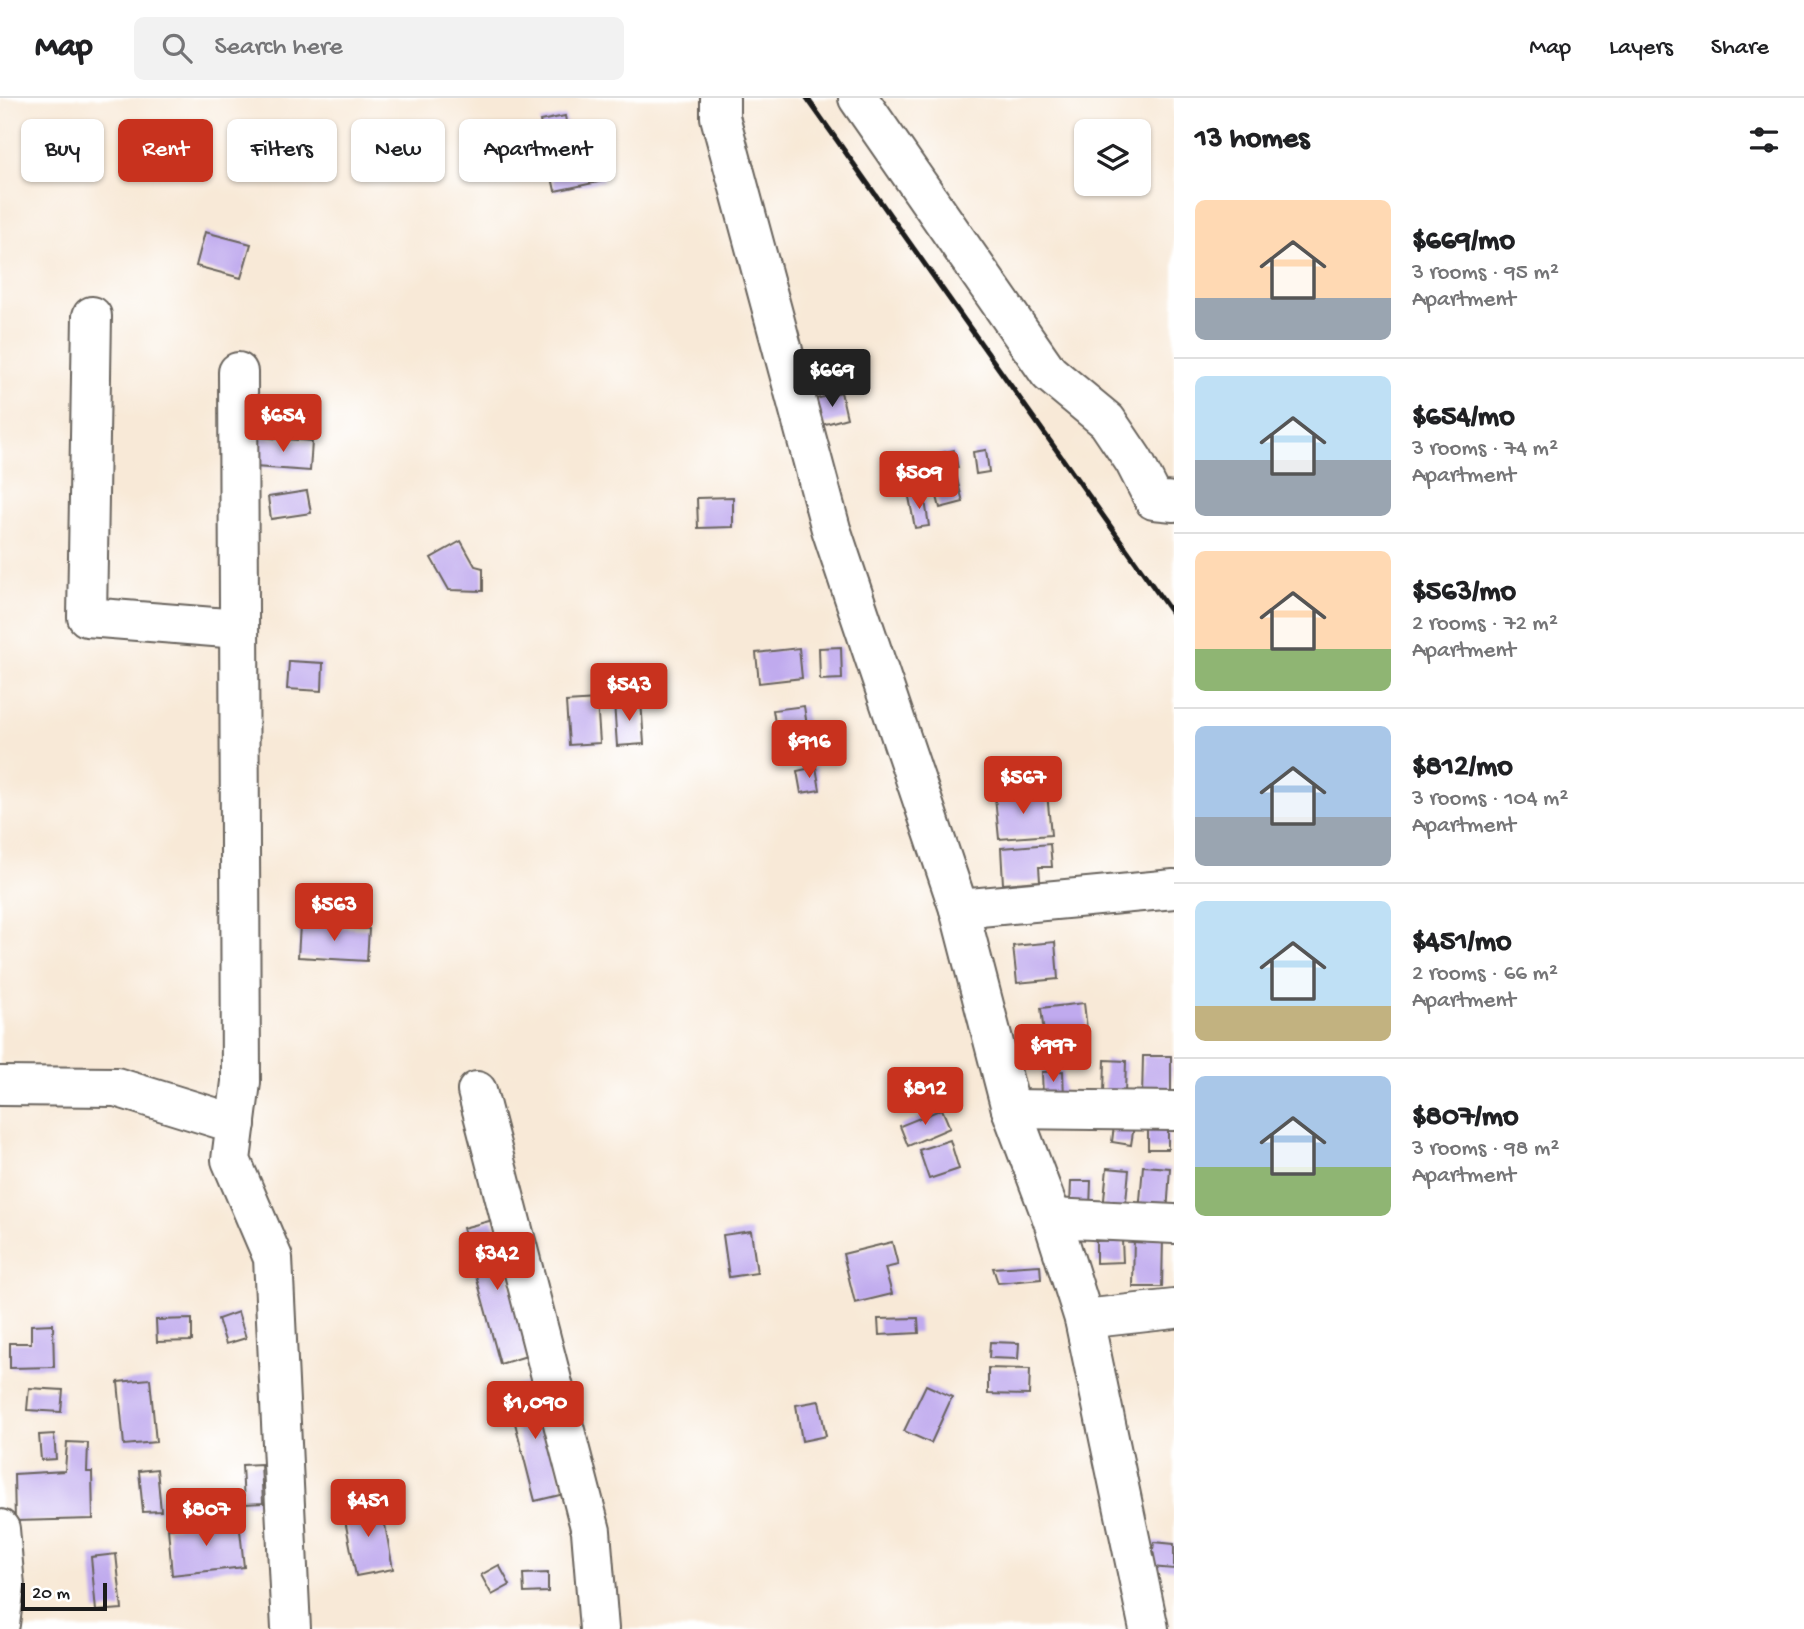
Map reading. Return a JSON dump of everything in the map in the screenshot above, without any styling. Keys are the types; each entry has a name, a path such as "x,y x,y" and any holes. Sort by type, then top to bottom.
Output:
{"street":[{"path":"720,98 720,117 831,529 959,909 1011,1109 1052,1218 1084,1320 1149,1629"},
{"path":"858,98 1049,373 1107,421 1135,461 1154,500 1174,502"},
{"path":"92,316 87,617 239,629"},
{"path":"237,372 241,1082 231,1160 273,1258 292,1629"},
{"path":"959,909 1174,889"},
{"path":"0,1086 116,1087 236,1124"},
{"path":"477,1091 592,1531 599,1629"},
{"path":"1011,1109 1174,1111"},
{"path":"1052,1218 1174,1224"},
{"path":"1084,1320 1174,1309"},
{"path":"0,1529 5,1586 0,1624"}],"building":[{"path":"553,182 598,182 555,191"},
{"path":"205,232 251,244 241,278 196,266"},
{"path":"859,354 865,379 806,395 799,370"},
{"path":"841,392 847,418 822,425 816,399"},
{"path":"257,437 312,441 310,471 255,467"},
{"path":"954,450 958,468 930,474 925,457"},
{"path":"986,450 989,472 976,474 973,452"},
{"path":"957,479 963,502 940,508 934,485"},
{"path":"307,491 311,513 271,519 268,497"},
{"path":"924,494 929,526 915,528 909,497"},
{"path":"733,497 733,527 698,528 697,498"},
{"path":"461,541 475,566 483,568 483,591 449,590 431,558"},
{"path":"841,647 842,679 820,680 819,648"},
{"path":"799,648 802,678 759,683 756,653"},
{"path":"289,661 323,663 322,691 287,689"},
{"path":"597,700 600,743 569,745 566,702"},
{"path":"641,700 644,744 617,746 614,702"},
{"path":"804,706 807,726 776,730 773,710"},
{"path":"816,767 820,790 801,793 797,771"},
{"path":"1047,793 1051,835 999,839 995,797"},
{"path":"1050,844 1052,867 1039,867 1040,881 1003,884 1001,848"},
{"path":"300,925 369,929 367,961 298,957"},
{"path":"1055,942 1058,979 1017,983 1013,946"},
{"path":"1084,1003 1087,1029 1044,1034 1041,1008"},
{"path":"1143,1056 1171,1056 1171,1099 1142,1099"},
{"path":"1105,1060 1126,1061 1125,1093 1104,1093"},
{"path":"1063,1071 1064,1097 1043,1098 1042,1072"},
{"path":"942,1109 950,1128 908,1146 900,1126"},
{"path":"1148,1116 1168,1116 1168,1149 1148,1149"},
{"path":"1115,1117 1135,1119 1131,1145 1112,1142"},
{"path":"950,1140 959,1169 929,1179 919,1150"},
{"path":"1143,1166 1170,1168 1167,1214 1139,1212"},
{"path":"1107,1168 1129,1170 1125,1212 1103,1210"},
{"path":"1071,1181 1091,1181 1090,1208 1070,1208"},
{"path":"493,1220 530,1355 500,1364 463,1228"},
{"path":"751,1231 757,1273 729,1277 723,1235"},
{"path":"1134,1237 1163,1237 1162,1287 1133,1287"},
{"path":"1122,1240 1123,1262 1096,1263 1096,1241"},
{"path":"892,1242 898,1265 885,1268 892,1294 855,1303 843,1254"},
{"path":"1040,1265 1041,1279 998,1283 993,1268"},
{"path":"238,1312 246,1338 226,1344 218,1319"},
{"path":"918,1318 919,1333 879,1335 878,1319"},
{"path":"192,1319 192,1341 157,1342 156,1320"},
{"path":"53,1324 54,1367 10,1368 10,1343 31,1343 31,1325"},
{"path":"990,1342 1019,1343 1018,1359 989,1358"},
{"path":"988,1368 1030,1369 1029,1395 988,1394"},
{"path":"150,1379 156,1442 124,1445 118,1382"},
{"path":"536,1381 564,1494 535,1501 506,1388"},
{"path":"926,1385 952,1397 931,1443 904,1431"},
{"path":"29,1388 63,1390 61,1412 27,1410"},
{"path":"819,1401 826,1436 802,1441 796,1405"},
{"path":"54,1434 56,1459 41,1460 39,1435"},
{"path":"67,1442 88,1443 87,1472 92,1472 93,1519 15,1521 14,1474 65,1471"},
{"path":"261,1464 263,1503 244,1504 242,1465"},
{"path":"157,1469 161,1511 143,1512 139,1471"},
{"path":"381,1503 393,1569 356,1576 343,1510"},
{"path":"239,1521 244,1567 172,1575 168,1528"},
{"path":"1154,1542 1174,1544 1174,1569 1151,1567"},
{"path":"116,1554 122,1609 96,1611 91,1557"},
{"path":"499,1565 510,1585 492,1595 481,1575"},
{"path":"548,1573 548,1592 524,1593 523,1574"}],"railway":[{"path":"807,98 1174,616"}]}
